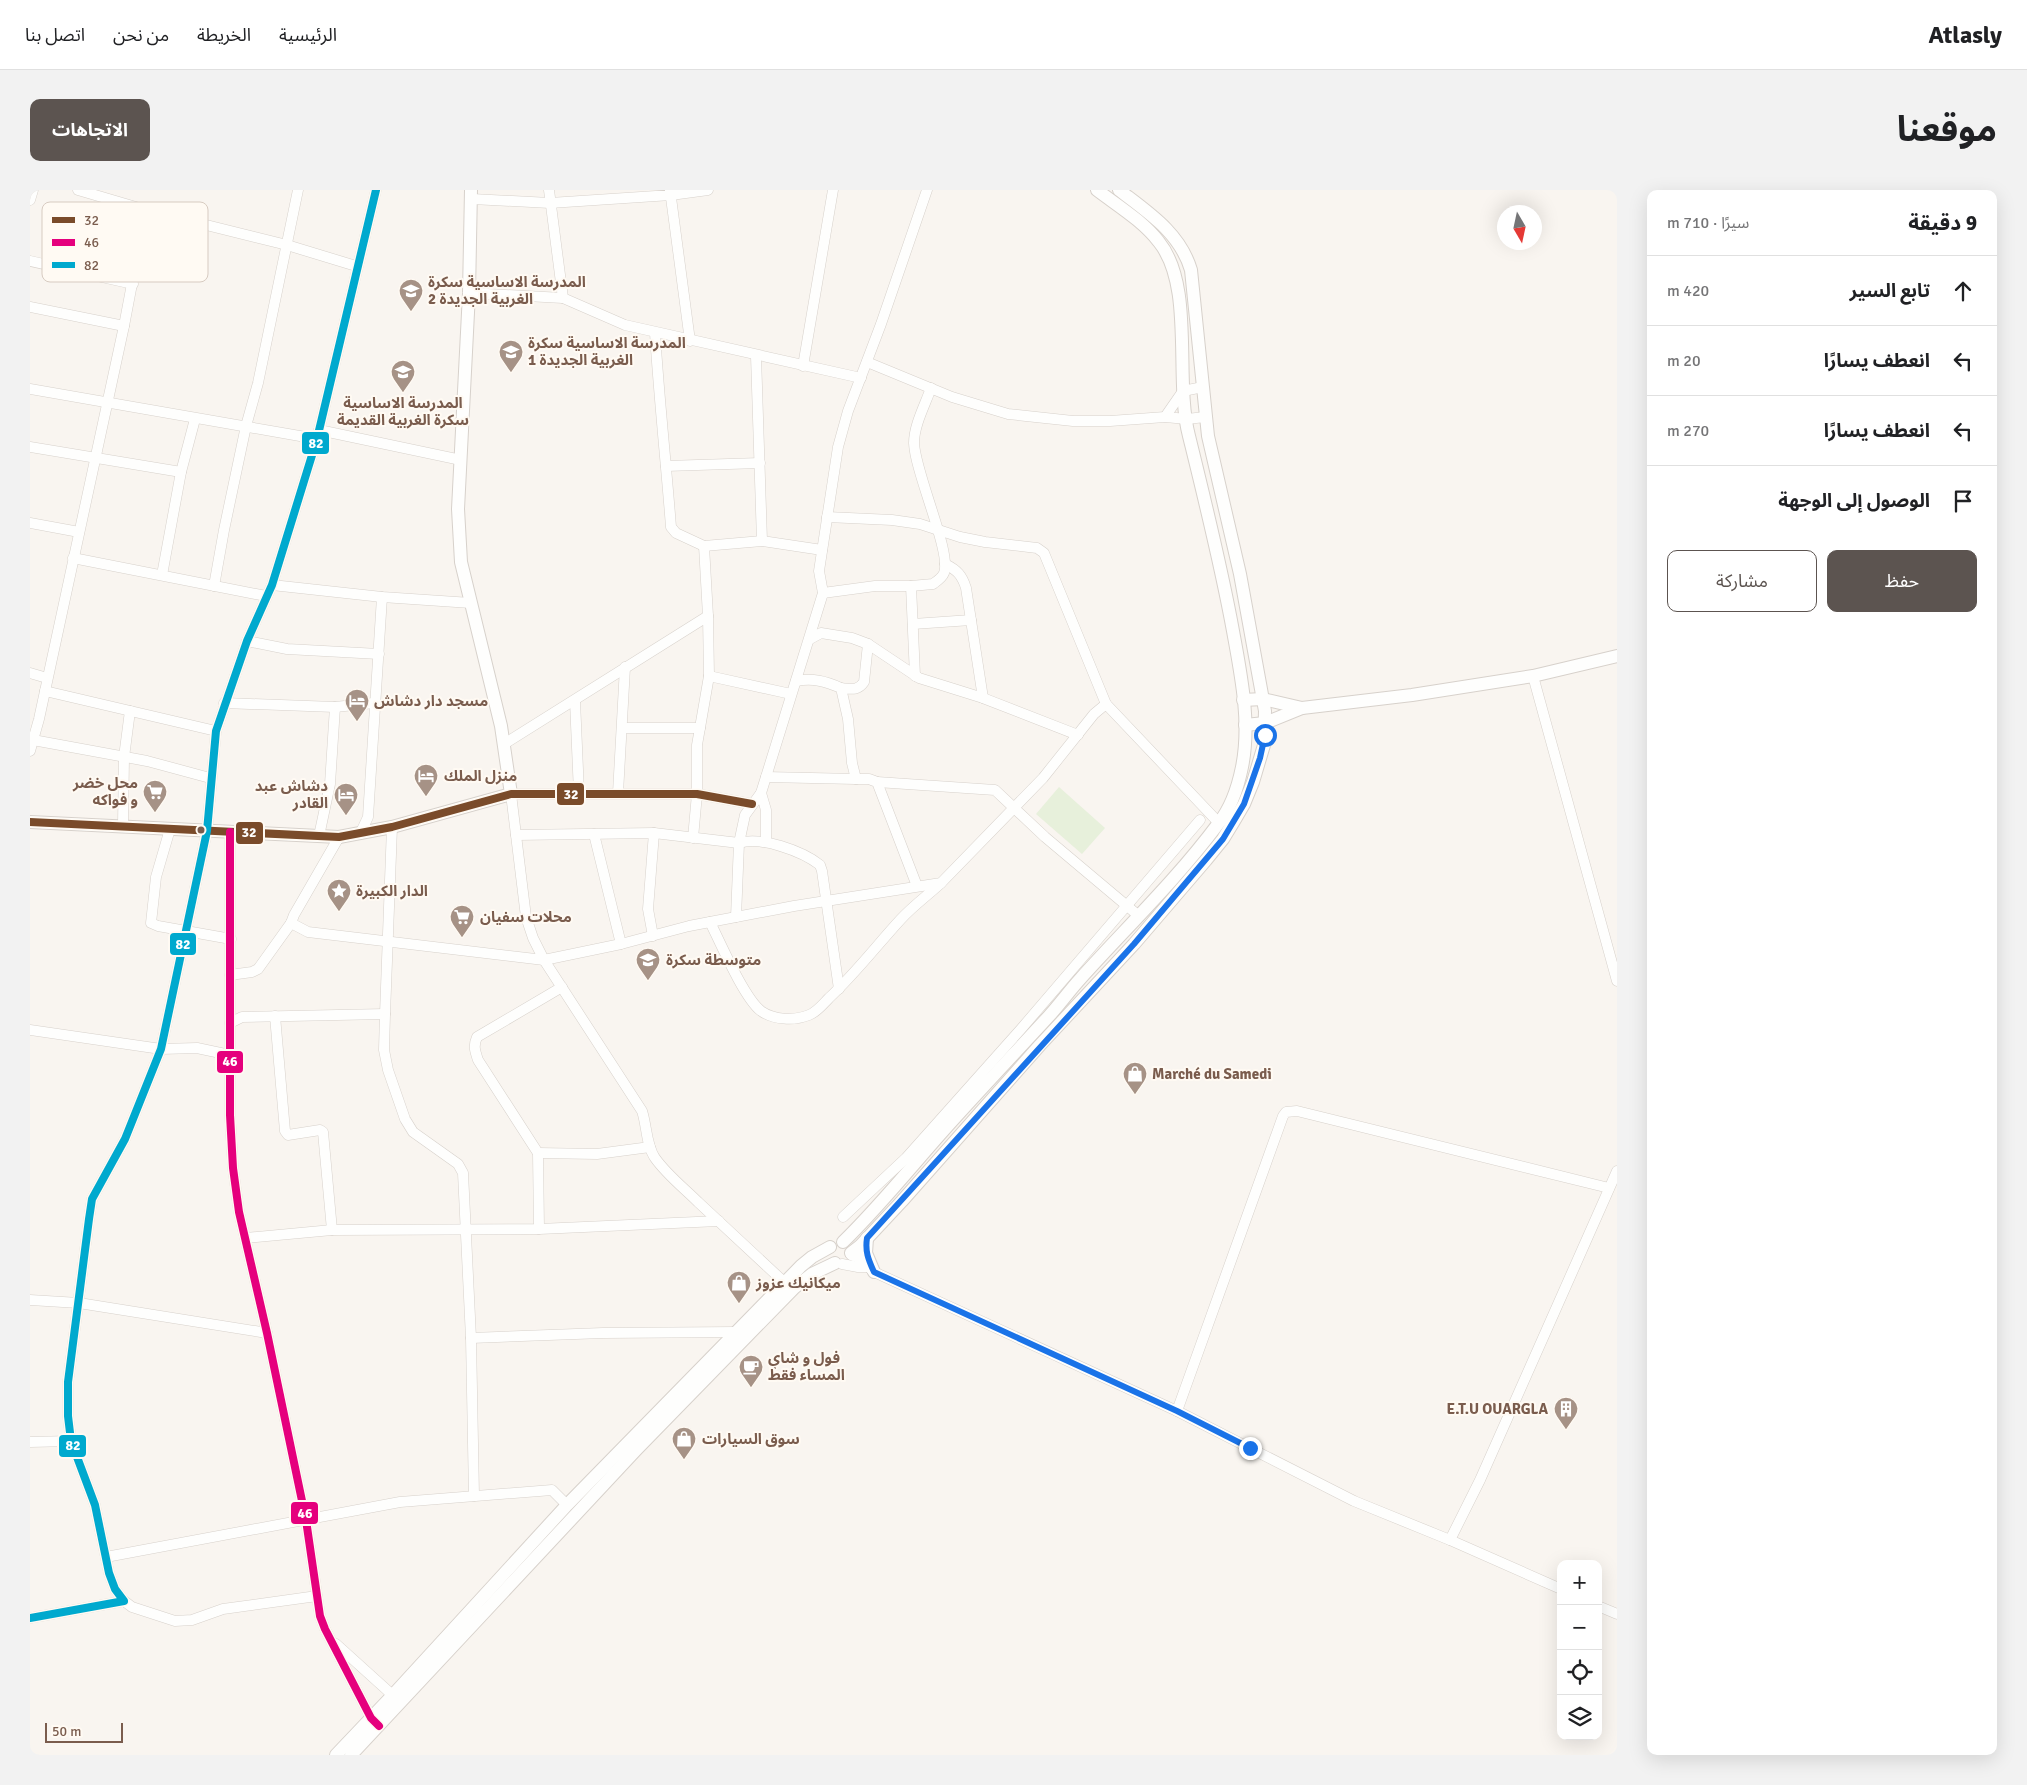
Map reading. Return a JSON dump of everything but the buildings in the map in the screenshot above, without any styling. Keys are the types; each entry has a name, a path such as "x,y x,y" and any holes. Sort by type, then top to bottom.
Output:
{"street":[{"path":"30,200 33,190"},
{"path":"78,190 119,202"},
{"path":"214,586 246,426 258,383 298,190"},
{"path":"317,1596 223,1609 192,1620 175,1621 132,1607 124,1601 115,1589 95,1505 71,1441 68,1416 68,1382 92,1199 125,1138 161,1048 178,959 207,831 210,778 216,731 224,703 247,641 272,585 318,434 356,266 376,190"},
{"path":"548,190 563,298"},
{"path":"708,190 550,203 472,195 458,508 461,562 501,726 526,917 533,938 544,960 642,1111 647,1125 650,1147 655,1158 666,1171 789,1285"},
{"path":"803,366 833,190"},
{"path":"736,917 739,843 745,815 761,793 823,593 819,571 838,447 848,412 862,378 927,190"},
{"path":"1076,974 1139,916 1219,823 1237,789 1243,760 1245,725 1239,661 1220,561 1188,434 1183,391 1179,298 1176,274 1171,260 1158,240 1140,223 1097,190"},
{"path":"397,1699 567,1505 737,1332 789,1285 845,1258 867,1238 1040,1045 1134,944 1223,839 1244,804 1264,745 1263,699 1240,574 1205,417 1193,282 1187,258 1176,238 1160,222 1119,190"},
{"path":"670,192 690,341"},
{"path":"208,225 287,245 356,266"},
{"path":"30,751 45,691 124,326 132,284 123,282"},
{"path":"469,293 563,298 625,325 756,356 862,378"},
{"path":"30,307 124,326"},
{"path":"655,333 660,418 671,527 676,533 704,546 762,541 822,550"},
{"path":"756,356 762,541"},
{"path":"867,362 952,397 1008,414 1074,421 1110,421 1165,417 1186,420 1205,417"},
{"path":"1165,417 1183,391 1203,387"},
{"path":"823,593 875,586 933,584 944,574 945,564 916,460 914,442 916,428 932,388"},
{"path":"30,390 195,419 318,434 460,460"},
{"path":"162,575 181,472 195,419"},
{"path":"30,447 181,472"},
{"path":"666,466 760,462"},
{"path":"827,517 892,520 920,524 960,537 1037,548 1044,553 1106,704 1219,823"},
{"path":"30,522 79,532"},
{"path":"693,838 697,794 697,745 709,676 704,546"},
{"path":"73,558 266,596"},
{"path":"945,564 955,569 962,577 969,601 983,698"},
{"path":"272,585 382,597 471,603"},
{"path":"911,586 915,676"},
{"path":"360,834 368,817 382,597"},
{"path":"504,744 708,616"},
{"path":"912,624 972,620"},
{"path":"810,638 821,633 852,638 868,644 915,676 937,685 983,698 1078,735"},
{"path":"247,641 286,649 379,654"},
{"path":"796,681 810,679 829,682 841,688 856,689 861,687 864,682 868,644"},
{"path":"1245,725 1265,723 1302,708 1412,695 1533,676 1617,656"},
{"path":"618,793 625,668"},
{"path":"30,673 47,678"},
{"path":"709,676 791,694"},
{"path":"1533,676 1617,981"},
{"path":"841,688 848,719 852,763 856,779"},
{"path":"45,691 216,731"},
{"path":"1243,700 1263,699 1302,708"},
{"path":"575,700 578,793"},
{"path":"224,703 335,707 374,703"},
{"path":"710,922 728,960 760,1010 773,1017 784,1019 815,1012 839,989 903,918 941,883 1014,809 1043,778 1094,714 1106,704"},
{"path":"319,836 330,784 335,707"},
{"path":"123,826 124,757 130,711"},
{"path":"622,728 700,728"},
{"path":"33,740 147,761 210,778"},
{"path":"766,777 869,779 877,782 991,788 1045,837 1139,916"},
{"path":"877,782 917,886"},
{"path":"761,793 766,810 766,842"},
{"path":"30,822 339,837 392,827 511,794 697,794 752,804"},
{"path":"843,1218 928,1149 1076,974 1127,906 1200,820"},
{"path":"392,827 385,1060 409,1126 418,1138 443,1152 458,1164 463,1172 471,1338 474,1496"},
{"path":"170,829 156,877 150,921 158,926 231,939"},
{"path":"230,832 230,1115 233,1168 239,1212 267,1333 306,1520 320,1616 375,1722"},
{"path":"516,835 654,833 739,843 749,840 766,842 792,851 820,865 839,989"},
{"path":"653,936 648,909 654,833"},
{"path":"594,834 621,944"},
{"path":"230,975 252,972 258,969 291,923 339,837"},
{"path":"291,923 308,932 544,960 621,944 710,922 941,883"},
{"path":"1076,974 1092,989"},
{"path":"539,1230 538,1152 478,1060 474,1043 477,1037 562,987"},
{"path":"230,1023 242,1018 275,1016 385,1014"},
{"path":"275,1016 285,1132 288,1135 314,1130 323,1132 332,1230"},
{"path":"30,1030 161,1048 197,1048 230,1055"},
{"path":"1025,1033 1040,1045"},
{"path":"843,1242 870,1214 910,1162 1025,1033"},
{"path":"1177,1411 1286,1112 1296,1111 1609,1188"},
{"path":"538,1152 597,1154 650,1147"},
{"path":"928,1149 939,1159"},
{"path":"1450,1540 1480,1480 1617,1171"},
{"path":"246,1238 332,1230 539,1230 719,1221"},
{"path":"867,1238 866,1252 871,1269"},
{"path":"336,1755 375,1722 636,1450 789,1285 812,1257 835,1242 843,1242 849,1246 845,1258"},
{"path":"830,1247 830,1258 845,1258 858,1267 871,1269 1177,1411 1354,1501 1450,1540 1557,1588"},
{"path":"30,1300 79,1303 267,1333"},
{"path":"471,1338 603,1333 737,1332"},
{"path":"30,1442 71,1441"},
{"path":"106,1557 400,1502 552,1490 567,1505"},
{"path":"30,1618 124,1601"},
{"path":"1602,1608 1617,1614"},
{"path":"330,1638 397,1699"},
{"path":"351,1755 375,1722"}],"green space":[{"path":"1059,787 1105,828 1082,854 1036,814"}],"transit line":[{"name":"82","path":"30,1618 124,1601 115,1589 109,1573 95,1505 71,1441 68,1416 68,1382 92,1199 125,1139 161,1049 207,831 216,731 247,641 272,585 317,439 376,190"},
{"name":"32","path":"30,822 339,837 392,827 511,794 697,794 752,804"},
{"name":"46","path":"230,832 230,1115 233,1168 239,1212 267,1333 306,1520 320,1616 371,1718 379,1726"}],"place":[{"name":"المدرسة الاساسية سكرة الغربية الجديدة 2","path":"411,312"},
{"name":"المدرسة الاساسية سكرة الغربية الجديدة 1","path":"511,373"},
{"name":"المدرسة الاساسية سكرة الغربية القديمة","path":"403,393"},
{"name":"مسجد دار دشاش","path":"357,722"},
{"name":"منزل الملك","path":"426,797"},
{"name":"محل خضر و فواكه","path":"155,813"},
{"name":"دشاش عبد القادر","path":"346,816"},
{"name":"الدار الكبيرة","path":"339,912"},
{"name":"محلات سفيان","path":"462,938"},
{"name":"متوسطة سكرة","path":"648,981"},
{"name":"Marché du Samedi","path":"1135,1095"},
{"name":"ميكانيك عزوز","path":"739,1304"},
{"name":"فول و شاي المساء فقط","path":"751,1388"},
{"name":"E.T.U OUARGLA","path":"1566,1430"},
{"name":"سوق السيارات","path":"684,1460"}],"route":[{"path":"1250,1448 1177,1411 874,1272 867,1257 865,1247 867,1238 1040,1045 1074,1011 1134,944 1223,839 1244,804 1253,782 1264,745 1265,735"}]}
